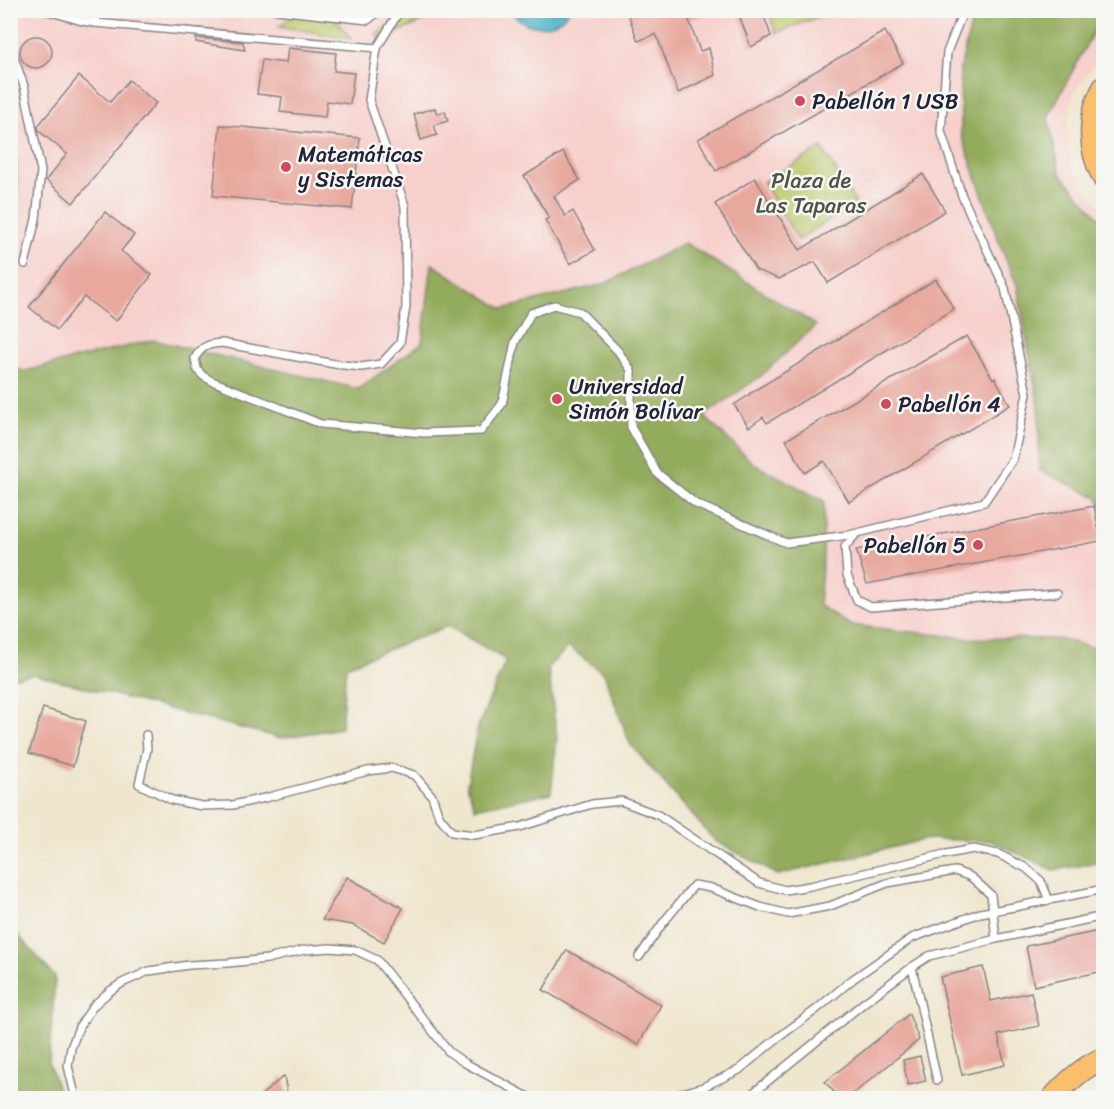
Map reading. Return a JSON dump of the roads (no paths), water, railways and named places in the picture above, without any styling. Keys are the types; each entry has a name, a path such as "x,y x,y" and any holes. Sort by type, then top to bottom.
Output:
{"main road":[{"path":"1104,87 1094,107 1091,136 1097,168 1104,179"},
{"path":"1053,1098 1076,1075 1104,1058"}],"lane":[{"path":"45,10 95,23 377,48"},
{"path":"95,23 100,10"},
{"path":"277,10 368,20 380,10"},
{"path":"400,10 377,48 369,100 405,206 406,307 400,343 381,364 361,367 222,343 210,344 200,350 195,358 197,369 203,376 229,389 321,424 424,433 481,432 502,404 515,342 531,313 554,304 579,312 618,351 631,370 631,427 657,473 696,504 786,543 856,534 984,502 1012,459 1027,394 1005,288 962,196 941,131 947,52 964,10"},
{"path":"10,47 24,86 40,171 36,219 25,264"},
{"path":"856,534 845,547 847,575 857,600 871,608 1058,593"},
{"path":"146,735 147,748 139,784 172,800 202,806 233,805 368,771 392,768 414,775 432,796 439,816 452,832 474,835 520,827 591,804 621,801 658,815 759,883 785,890 973,849 998,854 1026,868 1041,880 1049,900"},
{"path":"639,957 694,885 711,888 760,907 788,914 830,906 887,883 955,871 971,877 991,895 996,939"},
{"path":"666,1098 703,1087 739,1071 853,979 912,938 980,913 1104,889"},
{"path":"747,1098 865,1002 929,956 1104,916"},
{"path":"78,1098 75,1095 68,1065 71,1048 79,1028 94,1005 122,983 149,971 189,965 228,963 303,950 330,948 355,950 377,960 449,1052 465,1063 529,1098 549,1098"},
{"path":"912,967 937,1080"}],"water":[{"path":"511,11 569,11 563,18 548,25 532,26 517,18"}],"place":[{"name":"Pabellón 1 USB","path":"800,101"},
{"name":"Matemáticas y Sistemas","path":"286,167"},
{"name":"Universidad Simón Bolívar","path":"557,399"},
{"name":"Pabellón 4","path":"886,404"},
{"name":"Pabellón 5","path":"978,545"}],"park label":[{"name":"Plaza de Las Taparas","path":"811,192"}]}
